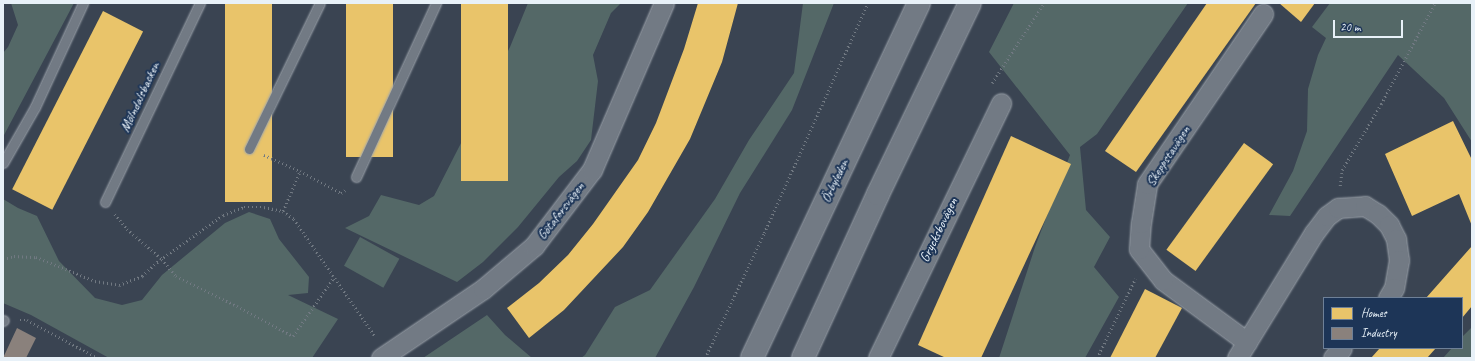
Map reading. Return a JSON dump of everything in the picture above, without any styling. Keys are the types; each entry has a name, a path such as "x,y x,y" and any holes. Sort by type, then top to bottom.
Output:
{"main road":[{"name":"Örbyleden","path":"752,358 919,3"},
{"path":"803,358 878,194 970,3"}],"street":[{"name":"Götaforsvägen","path":"384,356 483,289 534,246 592,170 664,3"},
{"name":"Skeppstavägen","path":"1247,342 1163,280 1139,249 1147,184 1263,14"},
{"name":"Grycksbovägen","path":"878,358 1001,103"},
{"path":"1237,358 1314,233 1326,216 1338,208 1366,206 1378,214 1389,225 1396,240 1399,260 1394,288 1389,297"},
{"path":"1332,358 1341,349"}],"lane":[{"path":"3,163 36,107 83,3"},
{"name":"Mölndalsbacken","path":"106,202 200,3"},
{"path":"249,149 320,3"},
{"path":"356,177 436,3"}],"path":[{"path":"705,358 764,233 868,3"},
{"path":"1338,208 1342,170 1381,104 1435,3"},
{"path":"249,149 300,171 341,193 351,185 356,177"},
{"path":"283,211 300,171"},
{"path":"3,259 14,256 36,257 95,281 119,285 142,276 162,259 223,215 244,207 264,207 283,211 294,219 334,277 384,356"},
{"path":"127,230 162,259 176,276 238,306 293,336 334,277"},
{"path":"1097,358 1146,258"},
{"path":"3,320 27,320 98,358"}],"shaded area":[{"path":"11,3 74,3 3,137 3,53 8,47 18,25"},
{"path":"528,3 621,3 611,13 593,55 598,81 591,140 577,161 559,177 518,227 483,262 457,282 345,228 369,216 381,195 419,205 434,196 510,47"},
{"path":"803,3 834,3 792,110 740,193 694,287 655,358 581,358 585,355 615,307 650,290 715,199 749,140 794,73"},
{"path":"1014,3 1188,3 1097,134 1080,147 1086,210 1110,237 1094,267 1119,297 1085,358 999,358 1035,247 1070,155 989,52"},
{"path":"1330,3 1472,3 1472,142 1444,98 1398,55 1290,216 1269,215 1293,171 1307,131 1308,89 1318,55 1326,38 1312,27"},
{"path":"3,199 18,208 37,216 59,261 95,298 122,305 142,300 162,275 225,223 249,212 270,219 279,239 309,277 308,293 288,295 338,319 312,358 109,358 31,315 3,303"},
{"path":"360,237 399,259 383,288 344,266"},
{"path":"487,315 505,335 532,358 423,358"},
{"path":"1472,327 1472,358 1443,358 1451,349 1463,349 1463,336"}],"building: Homes":[{"path":"225,3 272,3 272,202 225,202"},
{"path":"346,3 393,3 393,157 346,157"},
{"path":"461,3 508,3 508,181 461,181"},
{"path":"698,3 738,3 722,62 690,139 648,212 623,247 564,310 529,338 507,308 539,283 568,255 593,224 638,160 656,123 684,49"},
{"path":"1207,3 1256,3 1136,172 1105,151"},
{"path":"1279,3 1315,3 1301,22"},
{"path":"103,11 143,31 52,210 12,189"},
{"path":"1453,121 1472,160 1472,226 1459,194 1412,216 1385,154"},
{"path":"1011,136 1071,164 981,358 946,358 918,345"},
{"path":"1244,143 1273,164 1196,271 1166,250"},
{"path":"1472,246 1472,306 1463,317 1463,297 1427,297"},
{"path":"1145,289 1182,308 1155,358 1110,358"},
{"path":"1379,349 1435,349 1427,358 1371,358"}],"building: Industry":[{"path":"17,328 36,338 26,358 3,358"}]}
